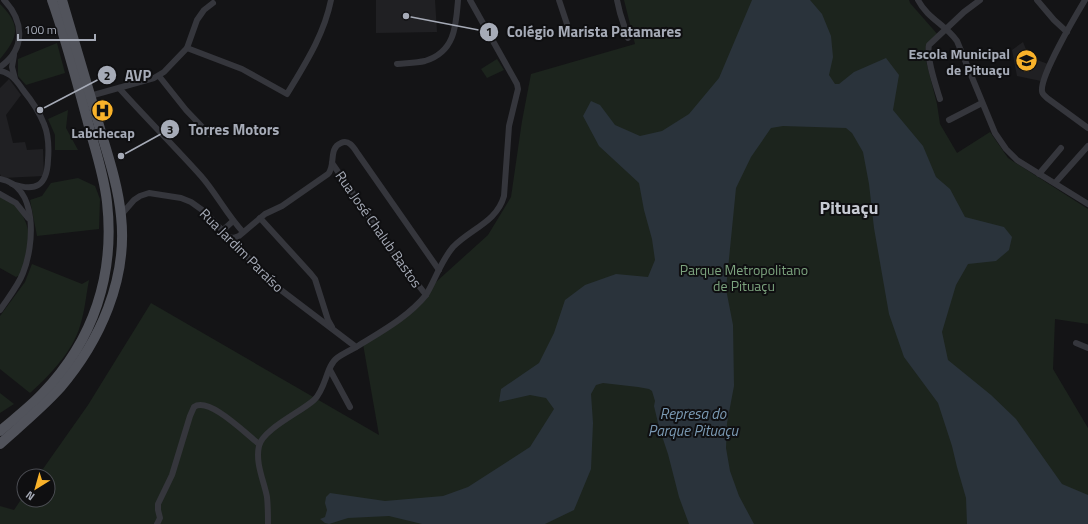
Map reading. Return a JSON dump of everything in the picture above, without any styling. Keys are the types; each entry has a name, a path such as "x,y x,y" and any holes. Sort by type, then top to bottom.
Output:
{"main road":[{"path":"0,431 43,393 66,365 75,351 84,336 98,302 108,257 108,222 104,185 78,85 52,0"},
{"path":"0,444 49,400 73,371 92,342 109,306 119,272 122,243 121,215 109,161 62,0"}],"street":[{"path":"4,0 12,10 18,23 19,39 14,53 12,67 16,80"},
{"path":"187,48 242,69 287,94 321,36 327,20 331,0"},
{"path":"397,64 425,61 441,52 452,39 455,30 458,0"},
{"path":"268,524 266,495 258,457 259,444 270,432 318,396 334,361 402,318 426,295 446,256 454,246 494,215 503,203 509,126 518,89 516,79 470,0"},
{"path":"559,0 568,27"},
{"path":"617,0 628,38"},
{"path":"918,0 930,17 946,29 954,37 960,47 995,132 1006,149 1017,160 1088,204"},
{"path":"940,99 928,48 930,43 980,0"},
{"path":"1037,0 1054,20 1067,32"},
{"path":"1085,0 1046,74 1042,92 1047,98 1088,128"},
{"path":"90,96 158,76 171,66 187,48 197,20 204,10 213,3"},
{"path":"0,67 8,61 14,53"},
{"path":"0,71 6,72 16,80 34,104 47,133 49,152 46,176 41,184 30,188 25,188 1,179"},
{"path":"158,76 186,110 209,134"},
{"path":"119,88 201,176 222,203 233,221 243,232"},
{"path":"949,120 982,103"},
{"path":"229,237 236,238 260,218 282,206 328,174 330,172 334,151 339,143 343,142 351,144 439,270"},
{"path":"1055,183 1088,146"},
{"path":"1039,174 1061,148"},
{"name":"Rua José Chalub Bastos","path":"332,163 395,255 426,295"},
{"path":"0,310 18,282 26,265 30,246 30,222 24,196 12,184"},
{"name":"Rua Jardim Paraíso","path":"121,215 140,196 149,193 181,198 198,207 229,237 273,284 356,347"},
{"path":"0,194 16,203 30,222"},
{"path":"16,203 21,201 24,196"},
{"path":"260,218 315,280 332,328"},
{"path":"222,231 233,221"},
{"path":"1076,343 1088,348"},
{"path":"330,370 350,407"},
{"path":"158,524 160,518 158,504 172,475 192,411 197,405 207,405 218,411 259,444"}],"shaded area":[{"path":"376,0 435,0 437,32 376,33"},
{"name":"Escola Municipal de Pituaçu","path":"1023,42 1029,57 1048,64 1041,81 1017,76 1012,50"},
{"path":"9,79 21,95 6,115 13,143 25,142 27,150 43,149 44,176 2,178 0,174 0,88"}],"green space":[{"name":"Parque Metropolitano de Pituaçu","path":"624,0 909,0 939,36 927,44 924,53 937,104 940,124 957,153 990,132 1008,158 1088,209 1088,324 1055,319 1053,369 1088,428 1088,524 0,524 0,506 14,510 16,507 56,508 56,468 44,468 88,405 151,303 379,435 363,344 403,319 436,282 488,235 511,197 522,121 531,74 635,44"},
{"path":"0,4 12,19 15,32 11,44 0,59"},
{"path":"57,43 65,73 26,85 18,76 18,59"},
{"path":"497,59 504,70 487,78 481,69"},
{"path":"68,110 66,128 78,150 55,150 55,135 48,119"},
{"path":"78,178 95,186 100,199 99,229 37,236 30,200 42,196 51,183"},
{"path":"0,195 12,202 21,212 32,243 23,274 16,277 0,268"},
{"path":"32,264 82,284 89,280 82,320 72,345 60,362 30,393 0,369 0,316 25,282"},
{"path":"0,393 14,404 0,413"}],"water":[{"name":"Represa do Parque Pituaçu","path":"752,0 810,0 822,14 831,36 833,57 829,75 835,84 839,84 854,72 886,58 899,75 893,110 923,146 936,177 950,189 965,217 1004,227 1012,237 1009,250 996,261 968,264 956,285 942,332 948,360 991,395 1016,419 1062,484 1088,495 1088,524 967,524 966,498 952,446 938,403 904,357 889,314 863,152 852,133 846,128 783,126 771,128 751,157 736,188 726,289 733,325 734,386 727,423 726,448 730,471 739,496 754,524 689,524 679,497 668,454 659,427 652,391 638,387 603,383 596,385 591,394 593,423 591,469 574,510 545,524 422,524 389,516 348,518 329,524 320,519 325,517 327,510 325,503 326,497 330,493 385,501 443,496 468,487 530,447 554,409 546,398 530,395 499,402 501,389 539,363 554,333 565,300 585,285 616,274 648,277 655,260 652,239 644,210 639,183 599,146 583,116 591,101 600,105 615,125 640,136 662,131 689,114 719,78"}],"place":[{"name":"Colégio Marista Patamares","path":"406,16"},
{"name":"Escola Municipal de Pituaçu","path":"1026,61"},
{"name":"AVP","path":"40,110"},
{"name":"Labchecap","path":"103,110"},
{"name":"Torres Motors","path":"121,156"}],"district":[{"name":"Pituaçu","path":"849,207"}]}
